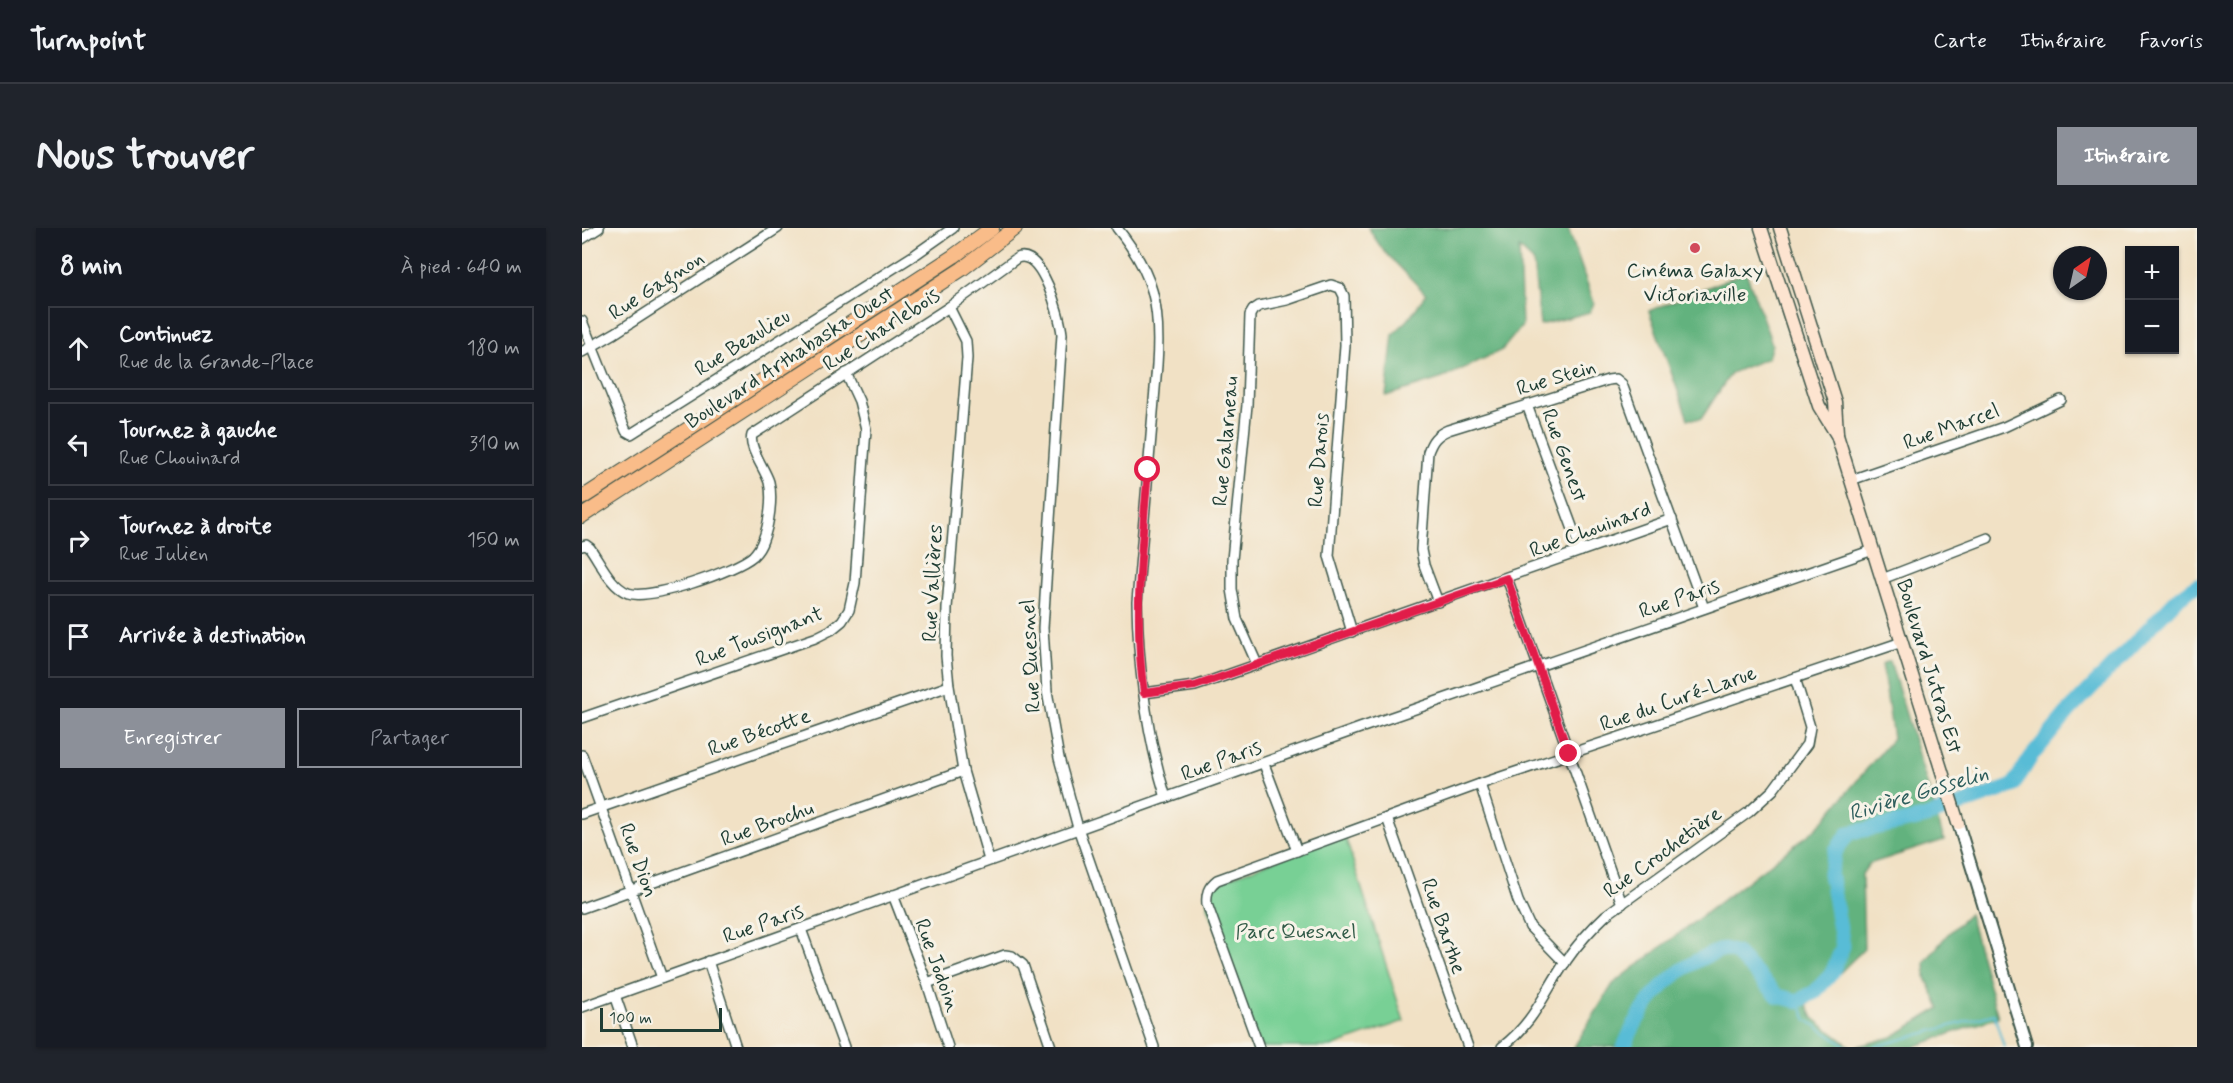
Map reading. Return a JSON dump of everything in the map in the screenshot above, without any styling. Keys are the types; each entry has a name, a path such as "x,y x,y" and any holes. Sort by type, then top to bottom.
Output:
{"main road":[{"name":"Boulevard Arthabaska Ouest","path":"582,498 954,256 992,228"},
{"name":"Boulevard Arthabaska Ouest","path":"582,516 962,269 1015,228"},
{"name":"Boulevard Jutras Est","path":"1761,228 1820,406 1837,435 1958,822"},
{"name":"Boulevard Jutras Est","path":"1780,228 1835,402 1837,435"}],"street":[{"path":"582,239 599,228"},
{"name":"Rue Gagnon","path":"582,352 778,228"},
{"name":"Rue Beaulieu","path":"592,347 626,431 632,434 916,254 953,228"},
{"path":"1117,228 1143,264 1148,275 1154,299 1159,342 1137,602 1144,693 1166,798"},
{"name":"Rue Charlebois","path":"584,546 619,587 627,593 636,595 661,593 746,561 763,541 770,498 768,478 753,447 752,435 949,307 1017,258 1022,255 1029,257"},
{"name":"Rue Quesnel","path":"1029,257 1040,269 1055,304 1062,334 1043,628 1044,664 1051,720 1078,828 1154,1047"},
{"name":"Rue Galarneau","path":"1257,664 1237,619 1232,589 1232,560 1248,394 1250,315 1259,306 1287,300 1331,285 1340,288"},
{"name":"Rue Darois","path":"1340,288 1344,296 1345,345 1329,556 1352,633"},
{"name":"Rue Vallières","path":"949,307 966,341 967,358 947,608 946,656 963,771 989,860"},
{"path":"582,321 592,347"},
{"name":"Rue Tousignant","path":"582,718 815,638 842,621 851,604 855,583 866,429 859,401 846,373"},
{"name":"Rue Stein","path":"1438,602 1424,565 1421,550 1428,452 1432,441 1439,434 1448,430 1616,379 1622,384 1704,608"},
{"name":"Rue Marcel","path":"1851,480 2004,427 2061,400"},
{"name":"Rue Genest","path":"1527,405 1581,551"},
{"name":"Rue Chouinard","path":"1144,693 1195,686 1352,633 1672,519"},
{"path":"1882,579 1988,538"},
{"name":"Rue Paris","path":"582,1007 1360,728 1873,550"},
{"path":"1507,578 1622,904"},
{"name":"Rue du Curé-Larue","path":"1258,1047 1207,904 1206,895 1211,885 1217,880 1480,784 1902,642"},
{"name":"Rue Crochetière","path":"1502,1047 1527,1025 1565,963 1593,927 1740,819 1773,790 1807,744 1810,736 1810,728 1794,678"},
{"name":"Rue Bécotte","path":"582,814 949,686"},
{"name":"Rue Dion","path":"582,755 662,978"},
{"path":"1264,764 1297,851"},
{"name":"Rue Brochu","path":"582,908 963,771"},
{"path":"1480,784 1518,901 1530,927 1565,963"},
{"name":"Rue Barthe","path":"1387,818 1468,1047"},
{"name":"Boulevard Jutras Est","path":"1958,822 2027,1047"},
{"name":"Rue Jodoin","path":"893,895 927,983 948,1047"},
{"path":"801,929 844,1047"},
{"path":"927,983 1005,955 1012,956 1023,965 1051,1047"},
{"path":"708,961 736,1047"},
{"path":"615,995 633,1047"}],"green space":[{"path":"1368,228 1568,228 1594,303 1590,312 1540,325 1533,261 1519,248 1522,326 1502,350 1443,378 1386,396 1393,334 1408,320 1426,294 1383,250"},
{"path":"1746,272 1772,344 1768,358 1731,373 1701,419 1688,419 1649,311"},
{"path":"1890,661 1944,840 1869,864 1862,874 1864,949 1807,1005 1813,1018 1851,1047 1574,1047 1613,984 1817,828 1893,738 1882,664"},
{"name":"Parc Quesnel","path":"1344,833 1404,1021 1331,1047 1259,1047 1207,904 1211,885"},
{"path":"1969,914 1998,1017 1913,1047 1855,1047 1892,1037 1940,1008 1926,978 1925,962 1947,935"}],"waterway":[{"name":"Rivière Gosselin","path":"1624,1047 1641,1013 1663,986 1690,965 1724,949 1736,953 1778,996 1798,1001 1815,992 1832,973 1843,946 1830,873 1836,850 1849,833 1923,818 2013,786 2031,757 2070,710 2176,600 2197,585"},
{"path":"1798,1001 1807,1020 1847,1047"},
{"path":"1874,1047 1994,1014 2004,1047"}],"place":[{"name":"Cinéma Galaxy Victoriaville","path":"1695,248"}],"route":[{"path":"1148,470 1137,602 1144,693 1195,686 1507,578 1569,754"}]}
